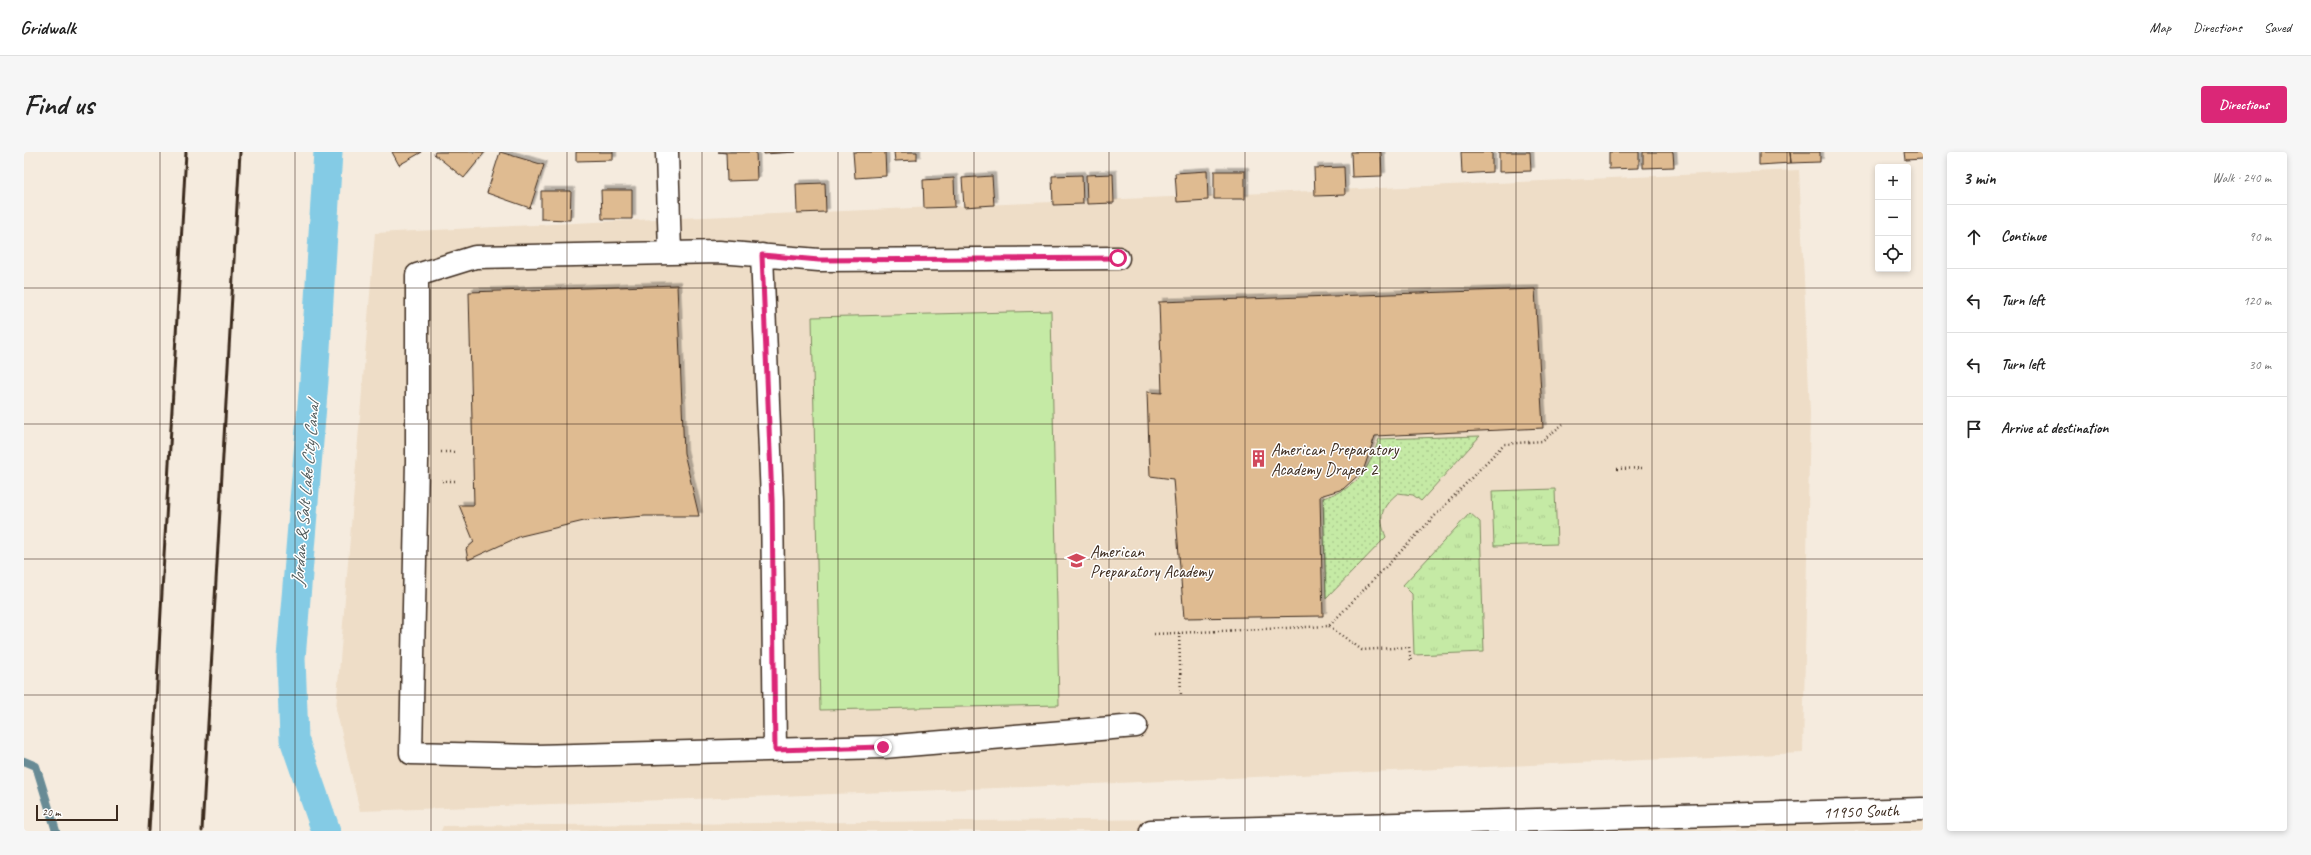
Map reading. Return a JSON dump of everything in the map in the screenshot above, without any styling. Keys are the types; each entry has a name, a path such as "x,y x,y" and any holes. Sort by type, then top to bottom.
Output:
{"street":[{"path":"667,152 670,253"},
{"path":"1118,258 819,260 719,252 474,257 417,275 417,461 410,753 536,756 883,747 1136,726"},
{"path":"762,255 772,500 775,750"},
{"name":"11950 South","path":"1151,831 1779,822 1923,809"}],"path":[{"path":"1329,626 1504,444 1542,441 1563,424"},
{"path":"1617,469 1643,468"},
{"path":"1154,634 1329,626 1362,650 1409,647 1410,662"},
{"path":"1178,633 1181,696"}],"shaded area":[{"name":"American Preparatory Academy","path":"1799,170 1810,412 1803,753 1025,787 360,811 336,709 375,233 656,219"},
{"path":"1923,812 1923,831 441,831 443,826"}],"green space":[{"path":"1051,311 1059,705 820,710 812,317"},
{"path":"1480,436 1421,501 1413,495 1398,493 1392,498 1385,508 1382,518 1382,524 1386,537 1326,599 1323,498 1345,489 1360,477 1370,461 1379,439"},
{"path":"1555,489 1557,544 1494,546 1492,491"},
{"path":"1470,513 1480,522 1484,652 1414,655 1412,594 1403,585"}],"building":[{"path":"392,152 422,152 399,165"},
{"path":"435,152 485,152 464,178 434,154"},
{"path":"500,152 544,165 530,208 487,193"},
{"path":"576,152 613,152 613,160 576,161"},
{"path":"718,152 756,152 757,180 727,181 726,153"},
{"path":"764,152 796,152 764,154"},
{"path":"853,152 885,152 886,176 855,178"},
{"path":"894,152 917,152 917,160 895,161"},
{"path":"1351,152 1381,152 1382,176 1352,177"},
{"path":"1461,152 1492,152 1492,172 1462,174"},
{"path":"1499,152 1530,152 1531,171 1499,172"},
{"path":"1609,152 1639,152 1639,168 1609,169"},
{"path":"1643,152 1673,152 1674,167 1643,168"},
{"path":"1759,152 1790,152 1791,163 1759,165"},
{"path":"1790,152 1820,152 1820,162 1791,163"},
{"path":"1904,152 1923,152 1923,159 1905,160"},
{"path":"1344,167 1345,195 1315,196 1314,168"},
{"path":"1207,171 1208,200 1177,202 1175,173"},
{"path":"1214,171 1245,171 1245,199 1214,199"},
{"path":"1113,174 1114,203 1087,204 1086,175"},
{"path":"1082,175 1083,204 1053,205 1052,176"},
{"path":"992,176 994,205 964,207 962,178"},
{"path":"954,178 955,207 924,208 923,180"},
{"path":"825,183 826,212 797,213 796,184"},
{"path":"601,190 632,190 632,219 602,219"},
{"path":"541,191 571,191 570,220 541,219"},
{"path":"677,285 684,453 699,516 645,516 584,521 521,536 468,560 466,549 474,542 459,505 474,505 469,292"},
{"name":"American Preparatory Academy Draper 2","path":"1535,289 1543,428 1375,436 1363,471 1343,489 1320,496 1323,616 1184,618 1173,479 1150,476 1147,392 1162,393 1159,302"}],"waterway":[{"name":"Jordan & Salt Lake City Canal","path":"326,831 294,739 291,658 314,381 328,152"},
{"path":"24,761 36,766 56,831"}],"railway":[{"path":"149,831 186,152"},
{"path":"202,831 240,152"}],"place":[{"name":"American Preparatory Academy Draper 2","path":"1258,459"},
{"name":"American Preparatory Academy","path":"1077,561"}],"route":[{"path":"883,747 775,750 772,500 762,255 819,260 1118,258"}]}
